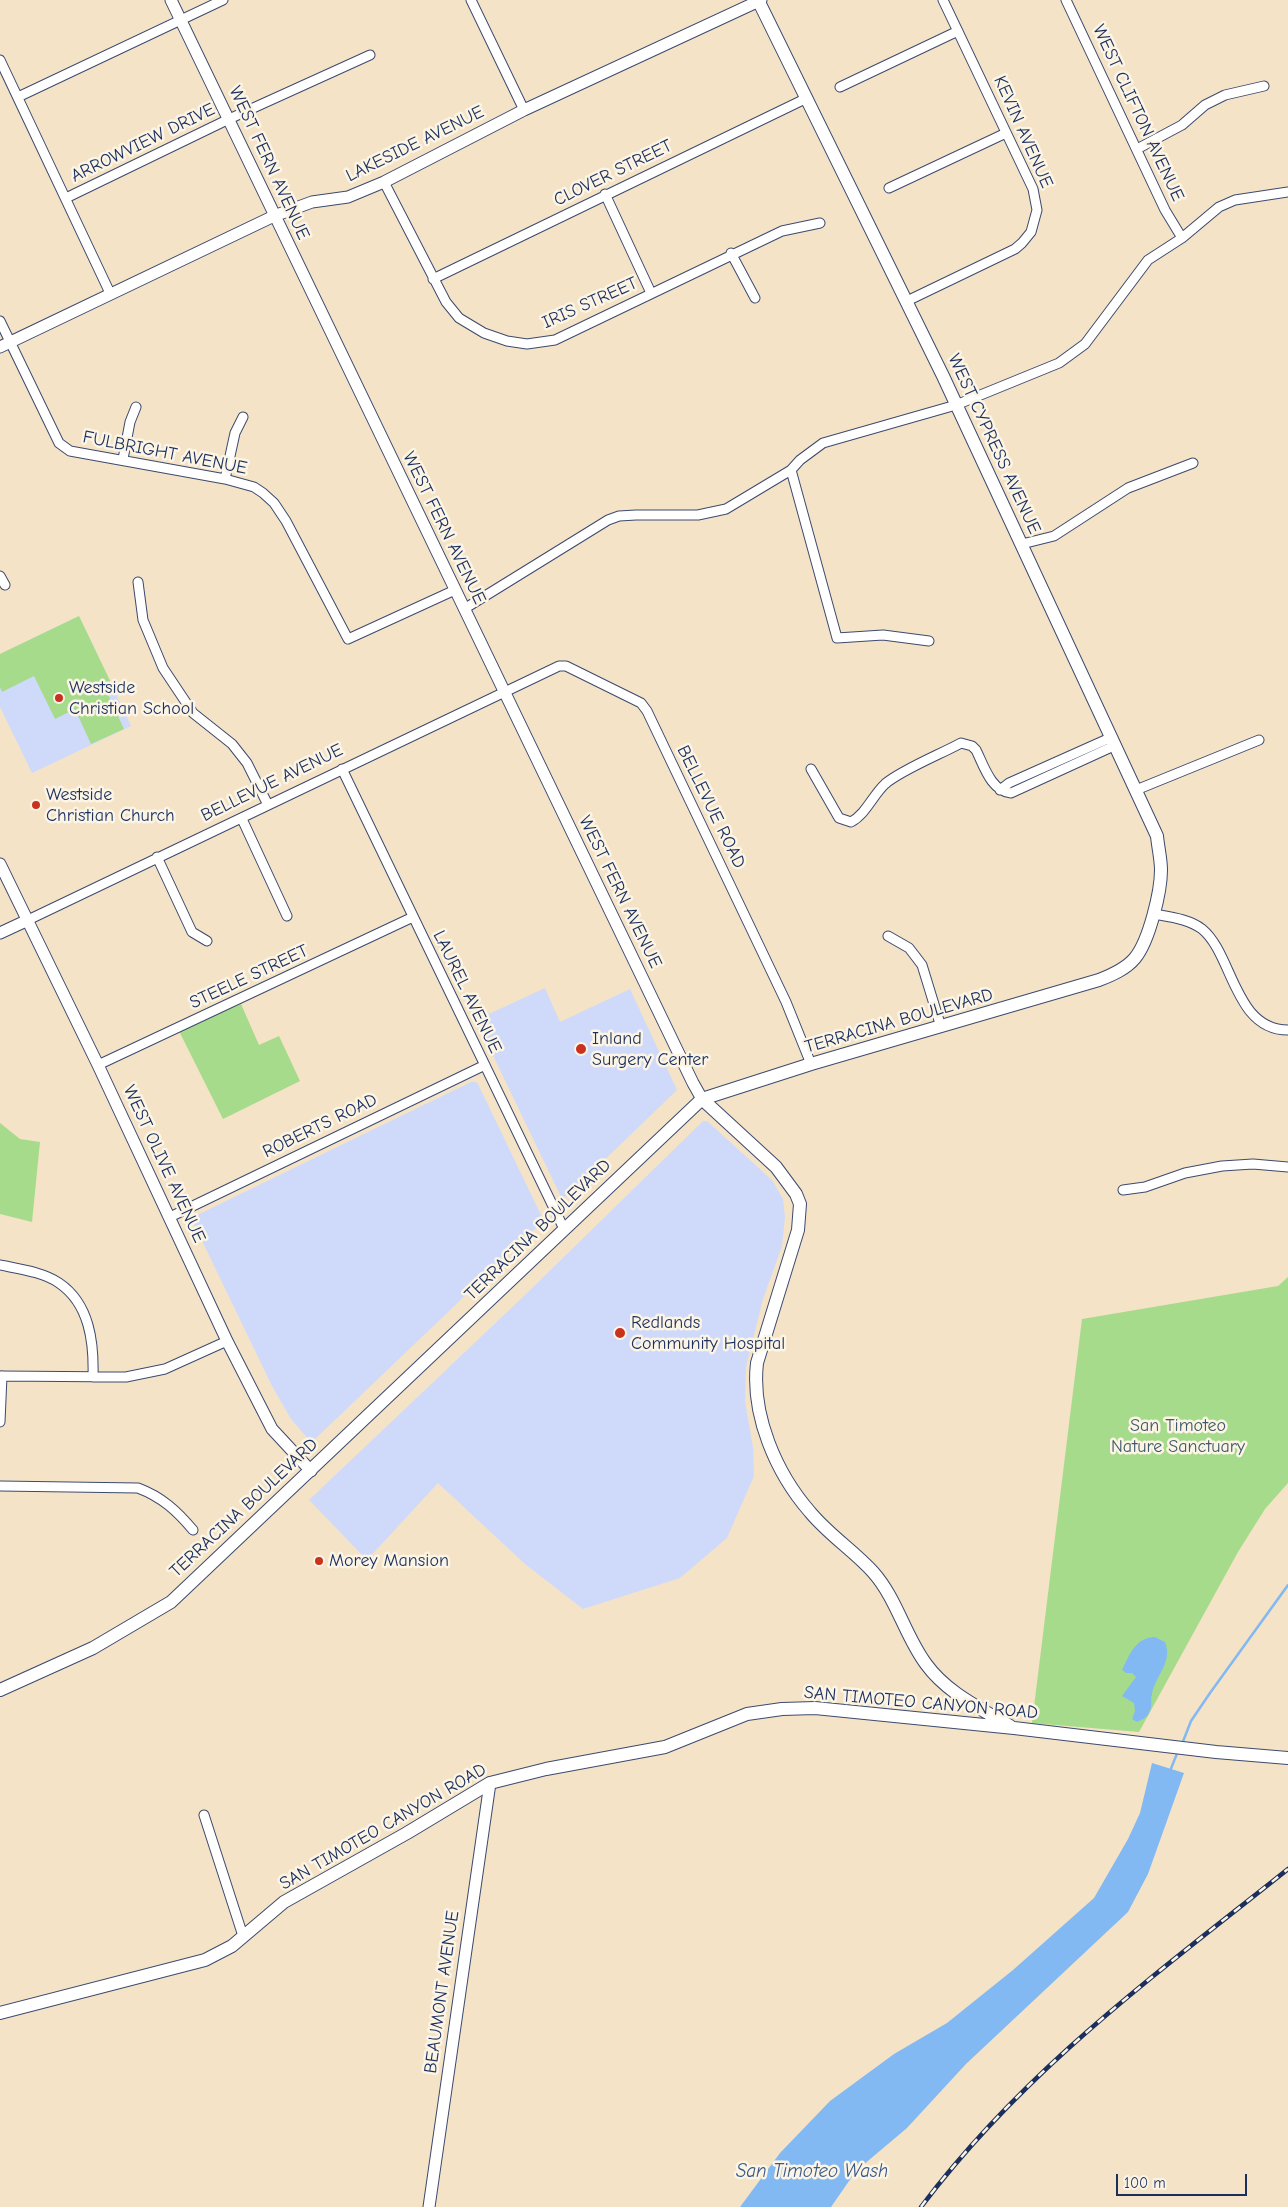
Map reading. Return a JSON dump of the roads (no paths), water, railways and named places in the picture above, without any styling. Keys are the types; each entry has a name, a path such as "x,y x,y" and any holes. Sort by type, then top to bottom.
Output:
{"main road":[{"name":"WEST CYPRESS AVENUE","path":"759,0 907,301 1157,836 1161,871 1154,914"},
{"name":"TERRACINA BOULEVARD","path":"0,1690 93,1648 171,1602 229,1544 310,1470 702,1099 811,1064 1113,975 1136,958 1145,941 1154,914"},
{"name":"WEST FERN AVENUE","path":"702,1099 776,1166 788,1180 800,1204 798,1230 757,1363 755,1382 759,1416 778,1462 809,1512 873,1572 888,1593 929,1667 960,1697 1014,1728"},
{"name":"SAN TIMOTEO CANYON ROAD","path":"0,2013 205,1960 232,1946 284,1902 407,1833 490,1783 546,1769 665,1747 747,1714 782,1709 832,1710 1014,1728 1216,1752 1288,1758"},
{"name":"SAN TIMOTEO CANYON ROAD","path":"1216,1752 1233,1758 1288,1765"}],"street":[{"name":"WEST FERN AVENUE","path":"171,0 693,1084 702,1099"},
{"path":"18,97 223,0"},
{"path":"471,0 524,110"},
{"name":"LAKESIDE AVENUE","path":"5,345 274,216 312,202 348,197 384,182 524,110 759,0"},
{"name":"KEVIN AVENUE","path":"907,301 1015,249 1031,232 1037,210 1036,197 943,0"},
{"name":"WEST CLIFTON AVENUE","path":"1066,0 1165,210 1182,238"},
{"path":"840,87 958,31"},
{"name":"ARROWVIEW DRIVE","path":"66,198 229,119 370,55"},
{"path":"0,60 110,293"},
{"path":"1137,149 1182,125 1206,105 1225,95 1264,86"},
{"name":"CLOVER STREET","path":"434,279 605,194 806,98"},
{"path":"889,188 1006,133"},
{"name":"IRIS STREET","path":"384,182 446,302 459,318 484,333 507,341 527,344 555,340 732,253 782,231 820,222"},
{"path":"464,610 608,520 619,516 636,514 713,513 726,509 791,470 800,460 823,443 956,405 1059,363 1080,348 1115,306 1143,265 1182,238 1219,207 1235,200 1288,192"},
{"path":"605,194 650,293"},
{"path":"732,253 755,298"},
{"name":"FULBRIGHT AVENUE","path":"0,321 5,345 63,447 70,451 254,487 274,503 306,557 348,639 455,590"},
{"path":"123,460 130,422 136,407"},
{"path":"224,480 235,433 243,417"},
{"path":"1022,544 1054,536 1128,488 1193,463"},
{"path":"791,470 836,638 883,635 929,641"},
{"path":"0,576 4,585"},
{"path":"138,582 143,620 163,668 193,714 232,744 247,763 268,805"},
{"name":"BELLEVUE ROAD","path":"505,692 559,666 566,666 641,704 651,719 786,1002 811,1064"},
{"name":"BELLEVUE AVENUE","path":"0,933 505,692"},
{"path":"1136,790 1259,740"},
{"path":"811,769 839,818 851,822 856,819 886,782 961,743 972,746 976,750 995,786 1000,790 1009,783 1054,769 1114,741"},
{"name":"LAUREL AVENUE","path":"342,769 564,1229"},
{"path":"242,819 287,916"},
{"path":"157,857 192,932 207,941"},
{"name":"WEST OLIVE AVENUE","path":"0,864 98,1065 227,1341 272,1429 310,1470"},
{"path":"1154,914 1195,925 1203,930 1211,940 1245,1004 1254,1016 1270,1026 1288,1030"},
{"name":"STEELE STREET","path":"98,1065 413,917"},
{"path":"888,936 909,948 922,965 940,1026"},
{"name":"ROBERTS ROAD","path":"170,1217 485,1064"},
{"path":"1122,1190 1145,1187 1185,1173 1222,1166 1253,1164 1288,1167"},
{"path":"0,1265 41,1275 59,1283 72,1294 82,1307 88,1324 94,1350 93,1377"},
{"path":"0,1422 1,1376 126,1377 164,1369 227,1341"},
{"path":"0,1486 138,1488 155,1494 176,1510 193,1530"},
{"name":"BEAUMONT AVENUE","path":"429,2207 490,1783"},
{"path":"204,1815 243,1936"}],"water":[{"path":"1155,1637 1165,1642 1167,1656 1154,1687 1148,1715 1137,1722 1132,1719 1135,1711 1134,1703 1122,1696 1136,1677 1132,1673 1126,1673 1122,1670 1138,1644 1143,1640"},
{"name":"San Timoteo Wash","path":"1152,1763 1184,1773 1148,1874 1128,1912 966,2064 907,2128 856,2171 831,2207 740,2207 780,2153 830,2101 894,2054 947,2023 1013,1970 1094,1898 1128,1839 1140,1813"}],"waterway":[{"path":"1182,1744 1191,1721 1288,1585"},
{"path":"1170,1771 1178,1751"}],"railway":[{"path":"921,2207 961,2157 1048,2067 1141,1986 1288,1869"}],"place":[{"name":"Westside Christian School","path":"59,698"},
{"name":"Westside Christian Church","path":"36,805"},
{"name":"Inland Surgery Center","path":"581,1049"},
{"name":"Redlands Community Hospital","path":"620,1333"},
{"name":"Morey Mansion","path":"319,1561"}],"park label":[{"name":"San Timoteo Nature Sanctuary","path":"1178,1436"}]}
